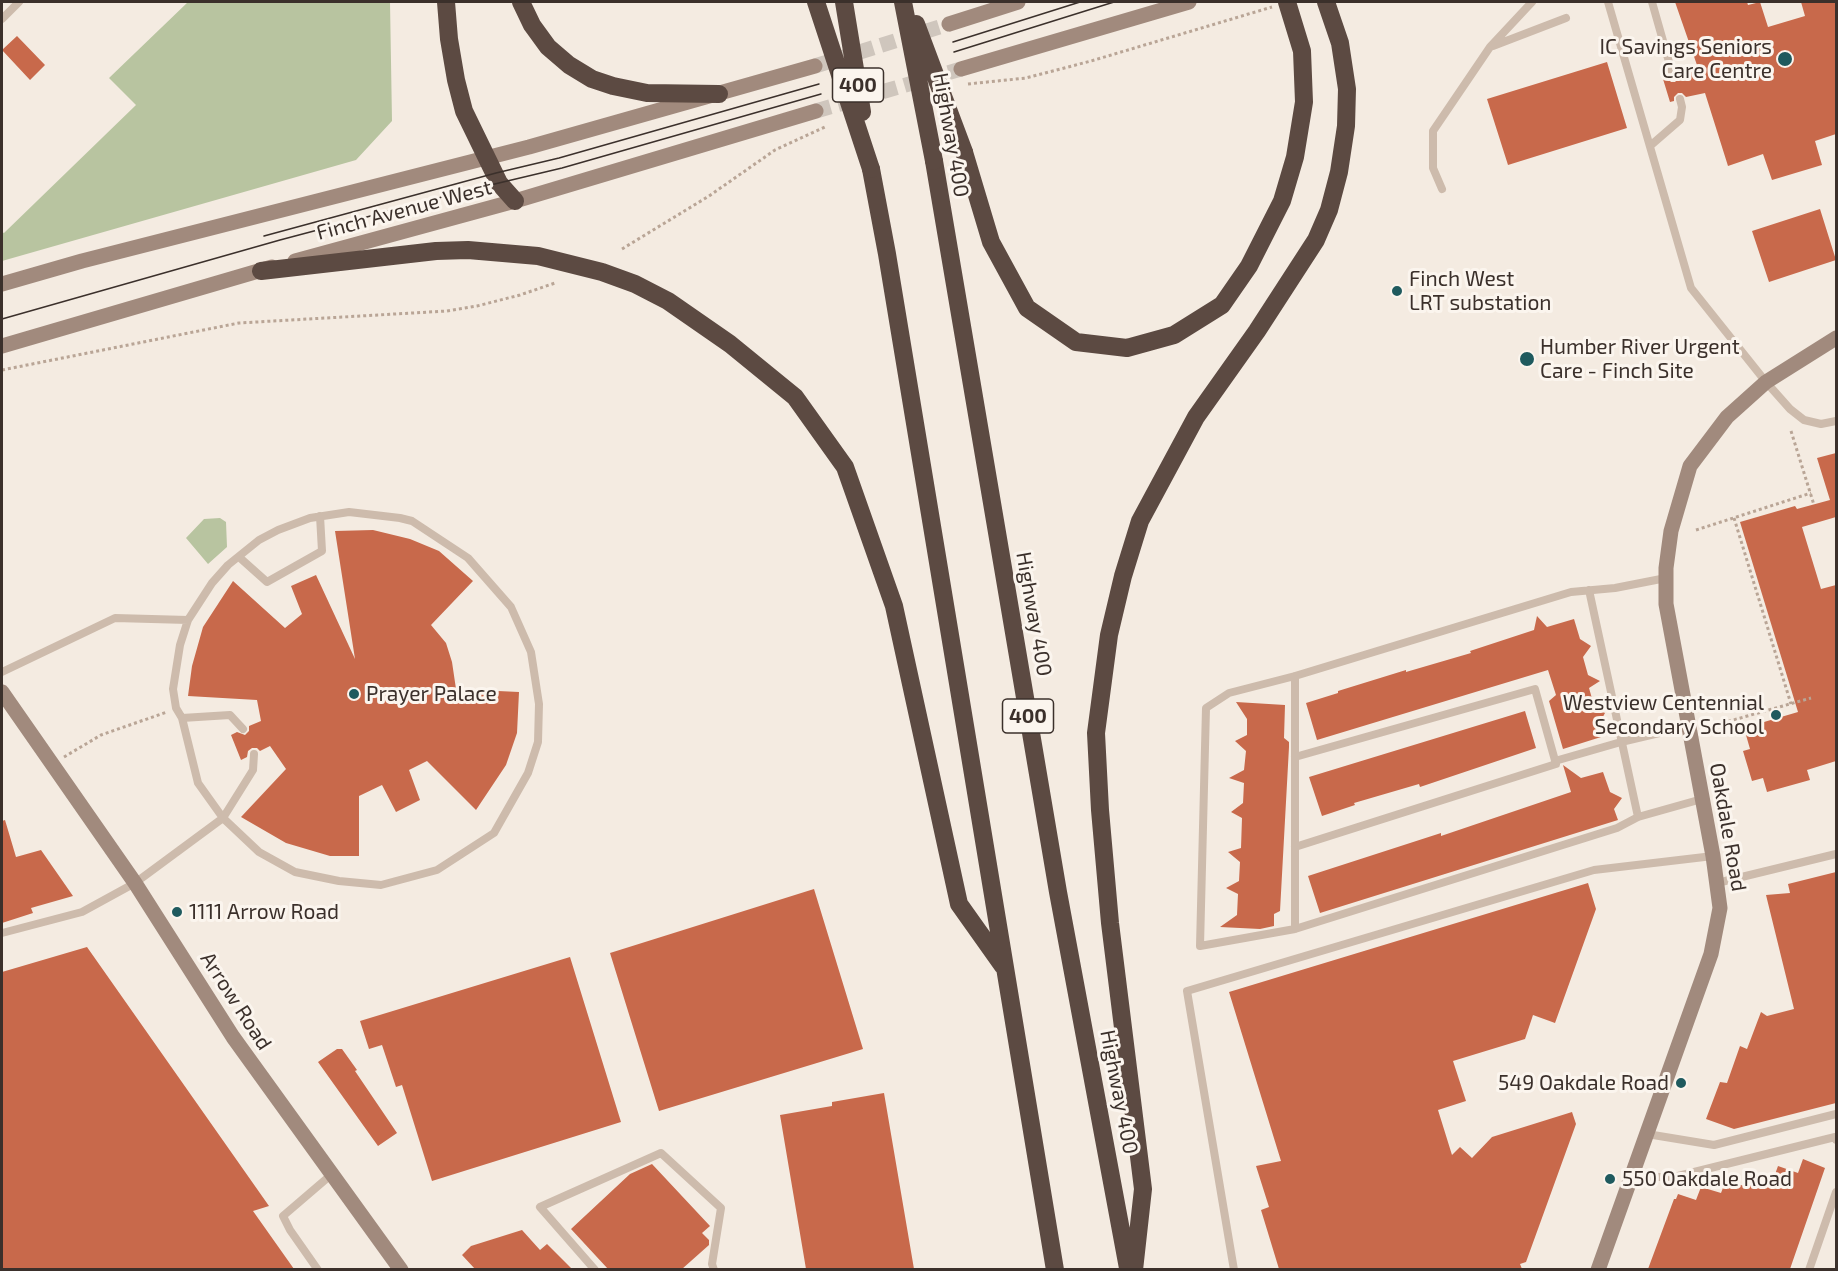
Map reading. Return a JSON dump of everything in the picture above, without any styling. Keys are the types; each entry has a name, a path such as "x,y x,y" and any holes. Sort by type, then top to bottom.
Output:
{"highway":[{"path":"446,2 450,49 464,111 499,183 516,201"},
{"path":"521,2 532,25 548,47 568,65 592,79 613,87 647,93 719,94"},
{"path":"816,2 871,169"},
{"name":"400","path":"844,2 1055,1269"},
{"path":"905,2 964,152 991,242 1027,308 1076,342 1127,348 1174,335 1222,305 1249,266 1282,201 1295,157 1304,102 1302,51 1287,2"},
{"name":"Highway 400","path":"905,2 1056,880 1129,1269"},
{"path":"1134,1269 1143,1189 1110,923 1096,733 1109,635 1123,576 1140,521 1196,417 1257,331 1316,240 1329,210 1339,172 1346,126 1347,89 1340,43 1326,2"},
{"path":"261,271 436,251 468,250 538,256 602,272 635,284 668,301 730,344 795,397 846,467 894,606 959,904 1004,966"}],"main road":[{"path":"949,24 1018,2"},
{"path":"960,69 1189,2"},
{"name":"Finch Avenue West","path":"2,284 82,261 488,157 815,66"},
{"name":"Finch Avenue West","path":"2,346 261,271 516,201 816,111"},
{"name":"Oakdale Road","path":"1598,1269 1711,954 1720,908 1713,856 1666,604 1671,531 1690,466 1727,417 1766,382 1836,338"},
{"name":"Arrow Road","path":"2,692 135,884 233,1037 401,1269"}],"lane":[{"path":"2,19 19,2"},
{"path":"1442,189 1433,168 1433,131 1490,47 1532,2"},
{"path":"1608,2 1691,288 1790,409 1804,420 1821,424 1836,421"},
{"path":"1652,2 1673,76"},
{"path":"1490,47 1566,18"},
{"path":"1650,146 1680,120 1682,107 1680,99"},
{"path":"349,512 412,521 468,558 512,606 531,652 539,704 538,742 528,772 494,833 437,870 381,885 339,881 295,872 259,852 223,818 198,783 182,718 176,708 173,689 180,645 188,620 212,583 259,540 278,530 320,516 349,512"},
{"path":"239,557 267,582 322,551 320,516"},
{"path":"1666,578 1615,588 1571,592 1295,676 1229,693 1206,708 1200,946 1294,929 1617,828 1638,817 1702,799"},
{"path":"1589,590 1638,817"},
{"path":"2,672 115,618 188,620"},
{"path":"1294,929 1295,676"},
{"path":"1295,757 1535,689 1556,764 1295,847"},
{"path":"182,718 230,715 243,729"},
{"path":"1555,761 1689,726"},
{"path":"2,933 82,912 135,884 223,818 253,770 254,754"},
{"path":"1717,883 1836,854"},
{"path":"1234,1269 1187,991 1594,870 1713,856"},
{"path":"1647,1134 1714,1145 1836,1114"},
{"path":"1632,1177 1674,1177 1834,1137 1836,1140"},
{"path":"595,1269 540,1207 661,1152 721,1208 710,1268"},
{"path":"318,1269 290,1230 283,1216 332,1174"},
{"path":"1809,1269 1836,1192"}],"path":[{"path":"963,85 1037,75 1092,61 1268,8"},
{"path":"622,249 709,196 775,150 827,126"},
{"path":"2,370 239,323 457,309 520,295 555,283"},
{"path":"1791,431 1814,504"},
{"path":"1696,530 1811,494"},
{"path":"1734,518 1791,704"},
{"path":"1705,728 1811,698"},
{"path":"52,764 101,735 176,708"}],"green space":[{"path":"188,2 390,2 392,121 356,160 2,261 2,232 4,233 136,105 109,78"},
{"path":"220,518 226,522 227,547 208,564 186,538 204,519"}],"building":[{"path":"1675,2 1747,2 1748,5 1760,2 1768,27 1805,16 1801,2 1836,2 1836,134 1815,141 1822,165 1772,180 1763,154 1728,166 1705,93 1686,97 1678,93 1674,101 1670,102 1663,79 1667,78 1675,82 1679,74 1698,68"},
{"path":"17,36 45,65 30,80 2,50"},
{"path":"1607,62 1627,128 1508,165 1487,99"},
{"path":"1820,209 1836,260 1769,282 1752,231"},
{"path":"1836,453 1836,517 1802,527 1821,589 1836,585 1836,761 1807,770 1810,780 1767,792 1763,778 1752,781 1743,751 1750,749 1746,735 1749,734 1747,727 1798,712 1740,522 1795,506 1797,509 1830,500 1817,458"},
{"name":"Prayer Palace","path":"373,530 410,539 439,551 473,581 431,625 446,643 452,662 456,689 519,692 517,733 506,765 476,810 427,761 409,770 420,800 396,812 382,785 359,796 359,856 330,856 286,843 241,817 286,769 270,746 260,751 252,748 248,751 247,757 241,760 231,735 237,732 245,735 249,731 249,726 261,721 257,700 188,696 192,666 203,627 233,581 285,628 302,614 291,586 316,575 355,659 335,531"},
{"path":"1537,616 1547,627 1574,619 1580,639 1591,646 1583,657 1588,675 1600,681 1589,688 1595,709 1605,713 1598,726 1601,737 1563,749 1549,701 1556,695 1548,670 1317,740 1306,703 1406,670 1406,672 1471,653 1470,651 1534,630"},
{"path":"1236,702 1285,705 1284,738 1289,742 1280,911 1274,914 1274,926 1260,929 1220,927 1237,915 1238,894 1226,888 1239,881 1240,862 1228,852 1241,848 1242,818 1231,812 1243,803 1244,783 1229,778 1244,770 1246,751 1235,741 1247,735 1247,719"},
{"path":"1525,711 1536,748 1420,787 1419,784 1354,803 1355,805 1322,816 1309,777"},
{"path":"1563,765 1581,778 1603,772 1610,792 1622,798 1614,809 1618,820 1320,913 1308,876 1441,833 1441,836 1571,792"},
{"path":"5,820 16,857 41,850 73,896 31,908 33,913 2,923 2,821"},
{"path":"1836,872 1836,1103 1734,1129 1706,1119 1720,1082 1727,1083 1740,1046 1747,1049 1761,1012 1767,1016 1794,1009 1766,895 1790,893 1788,884"},
{"path":"1588,883 1596,909 1555,1023 1533,1015 1525,1039 1453,1061 1466,1101 1438,1110 1452,1155 1460,1147 1472,1158 1492,1137 1572,1112 1576,1124 1526,1262 1520,1264 1522,1269 1279,1269 1261,1210 1269,1207 1256,1166 1281,1161 1229,992"},
{"path":"814,889 863,1049 659,1111 610,953"},
{"path":"87,947 269,1206 253,1211 294,1269 2,1269 2,972"},
{"path":"570,957 621,1122 432,1181 402,1085 396,1087 382,1045 369,1049 360,1021"},
{"path":"337,1049 342,1049 357,1070 355,1071 397,1133 378,1146 318,1062"},
{"path":"884,1093 914,1269 806,1269 780,1115 832,1106 832,1102"},
{"path":"1803,1159 1825,1168 1790,1269 1648,1269 1674,1199 1678,1194 1696,1200 1701,1187 1721,1193 1726,1180 1747,1187 1752,1173 1773,1180 1778,1166 1798,1173"},
{"path":"652,1164 710,1226 702,1233 709,1240 709,1245 682,1269 608,1269 571,1229 630,1174"},
{"path":"522,1230 540,1250 547,1244 572,1269 475,1269 462,1255 471,1246"}],"tunnel":[{"path":"815,66 949,24"},
{"path":"816,111 961,69"}],"tram line":[{"path":"953,42 1080,2"},
{"path":"954,52 1114,2"},
{"path":"264,236 559,158 819,84"},
{"path":"2,319 280,240 562,168 821,94"}],"place":[{"name":"IC Savings Seniors Care Centre","path":"1785,59"},
{"name":"Finch West LRT substation","path":"1397,291"},
{"name":"Humber River Urgent Care - Finch Site","path":"1527,359"},
{"name":"Prayer Palace","path":"354,694"},
{"name":"Westview Centennial Secondary School","path":"1776,715"},
{"name":"1111 Arrow Road","path":"177,912"},
{"name":"549 Oakdale Road","path":"1681,1083"},
{"name":"550 Oakdale Road","path":"1610,1179"}]}
